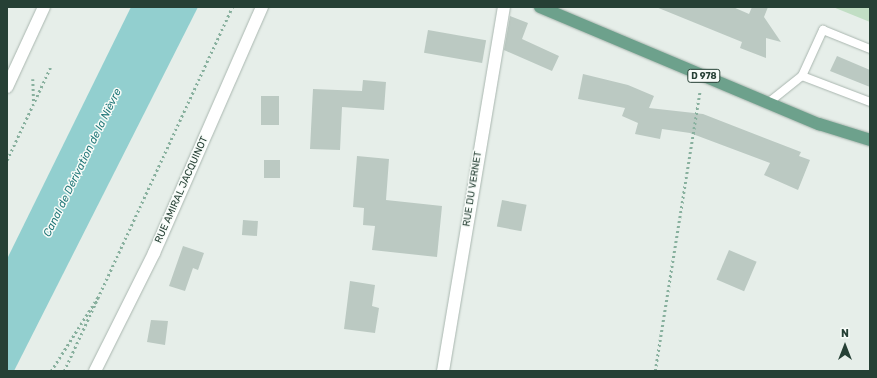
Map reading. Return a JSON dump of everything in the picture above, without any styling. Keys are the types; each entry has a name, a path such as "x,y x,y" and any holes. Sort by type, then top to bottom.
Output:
{"main road":[{"name":"D 978","path":"540,7 768,103 870,140"}],"street":[{"path":"9,82 44,7"},
{"name":"RUE AMIRAL JACQUINOT","path":"95,371 154,253 262,7"},
{"name":"RUE DU VERNET","path":"443,371 504,7"}],"lane":[{"path":"768,103 802,76 823,30 870,49"},
{"path":"802,76 870,102"}],"path":[{"path":"64,371 232,7"},
{"path":"7,160 50,68"},
{"path":"655,371 703,76"},
{"path":"33,79 34,104"},
{"path":"51,371 103,288"}],"green space":[{"path":"833,7 870,7 870,22"}],"water":[{"name":"Canal de Dérivation de la Nièvre","path":"131,7 198,7 14,371 7,371 7,259"}],"building":[{"path":"656,7 733,7 749,14 752,7 768,7 764,17 781,42 766,38 766,58 740,48 742,42"},
{"path":"510,16 528,23 522,39 559,56 552,71 504,50"},
{"path":"428,30 486,40 482,63 424,53"},
{"path":"837,56 870,70 870,87 830,71"},
{"path":"583,74 628,85 654,96 649,108 703,114 801,152 799,156 810,160 798,190 764,175 770,163 690,133 662,129 660,139 635,134 638,123 622,116 625,108 578,99"},
{"path":"363,80 386,82 384,110 342,107 340,150 310,149 313,89 362,91"},
{"path":"261,96 279,96 279,125 261,125"},
{"path":"357,156 389,159 386,200 442,206 437,257 372,250 375,226 363,225 364,208 353,207"},
{"path":"264,160 280,160 280,178 264,178"},
{"path":"502,200 527,205 521,231 497,227"},
{"path":"243,220 258,221 257,236 242,235"},
{"path":"183,246 204,253 198,270 193,268 185,291 169,286"},
{"path":"729,250 757,262 744,291 716,279"},
{"path":"350,281 375,285 372,306 379,308 375,333 344,329"},
{"path":"151,320 168,321 165,345 147,342"}]}
